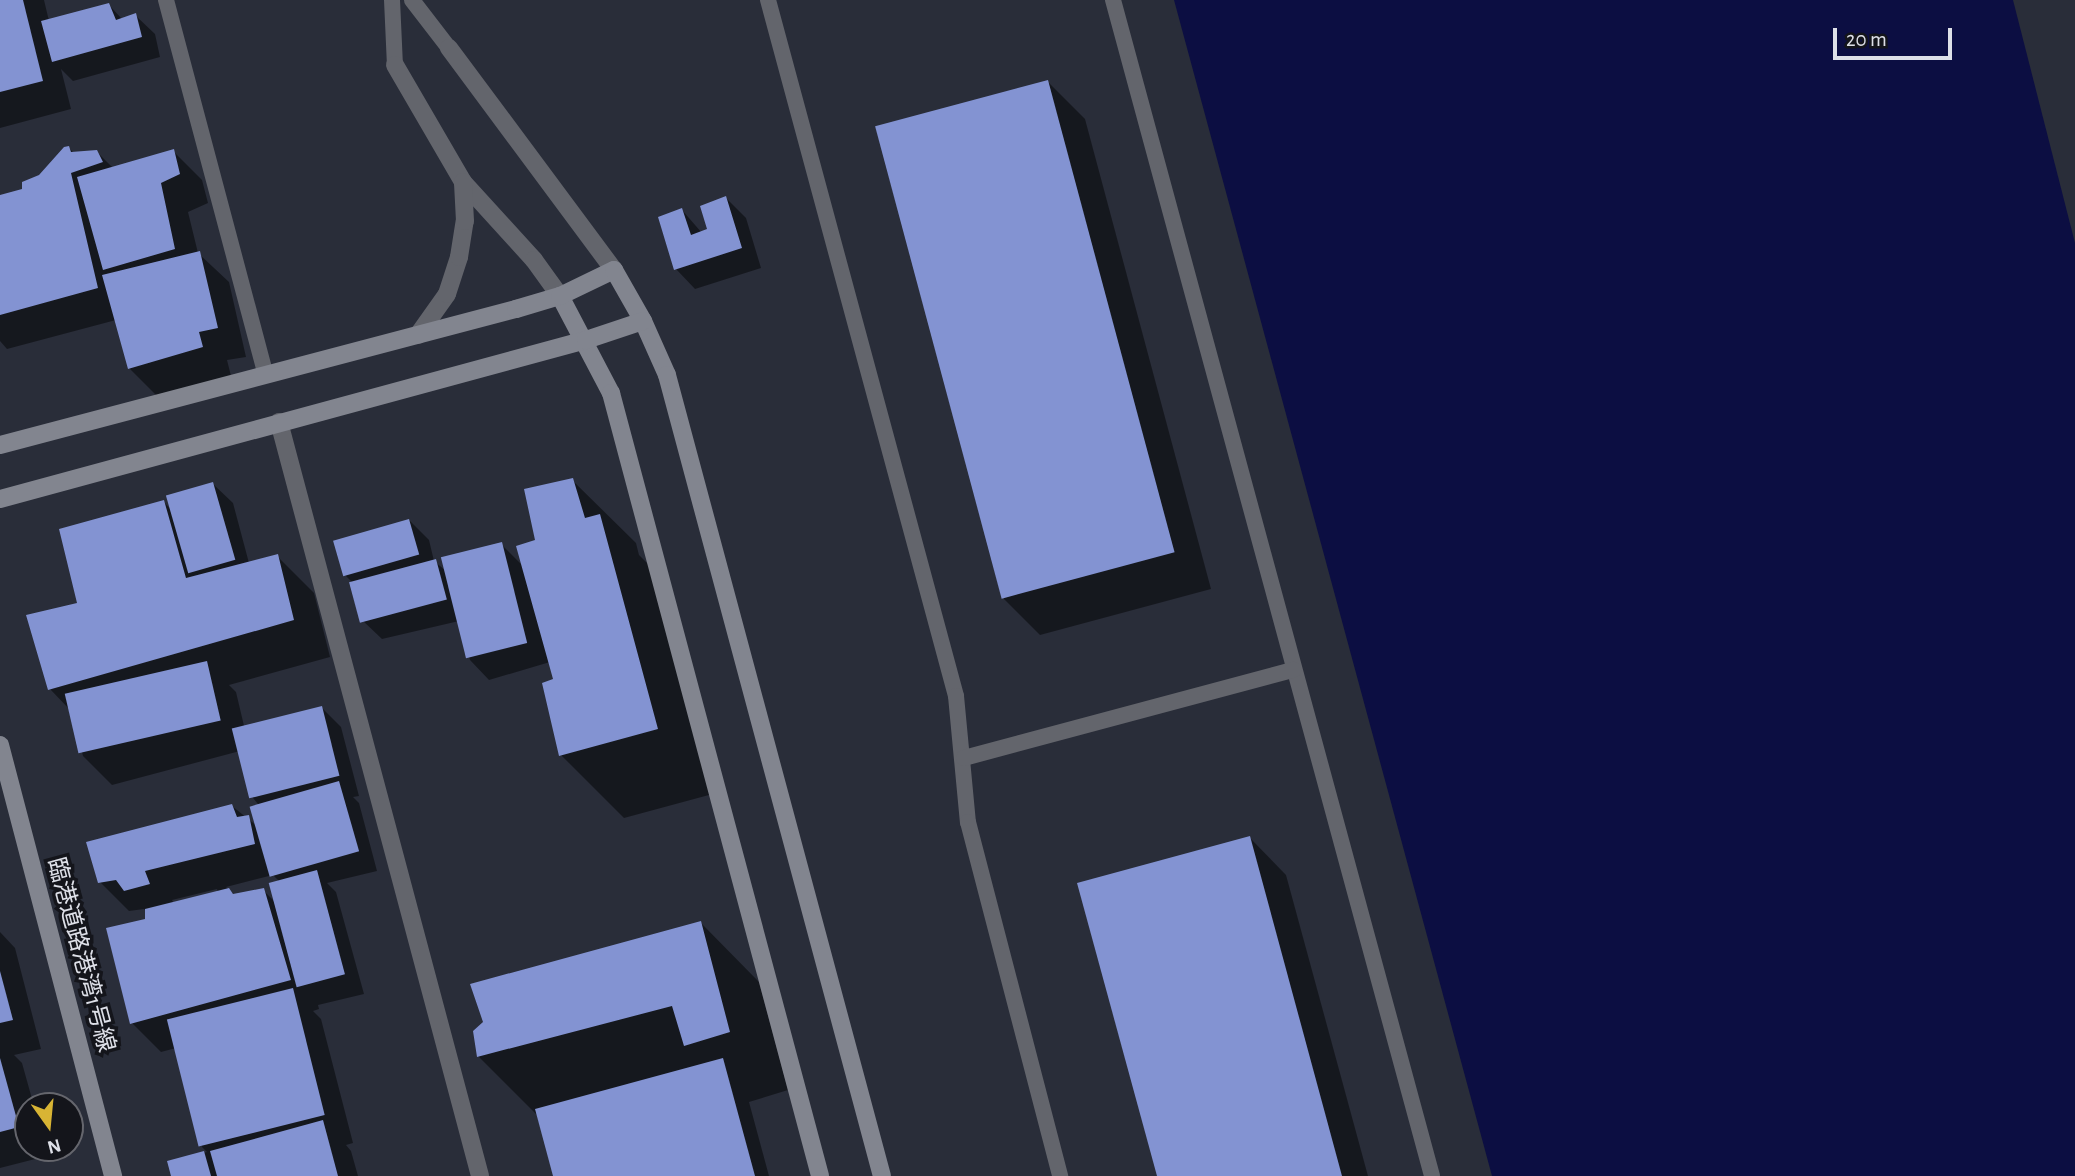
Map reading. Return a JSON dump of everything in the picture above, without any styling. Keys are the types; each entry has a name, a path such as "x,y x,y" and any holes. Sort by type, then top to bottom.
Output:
{"street":[{"path":"449,48 614,270 643,321 667,375 882,1176"},
{"path":"395,65 463,182 534,260 560,296 586,340 611,393 820,1176"},
{"path":"418,335 447,294 459,257 465,221 463,182"},
{"path":"0,444 560,296 614,270"},
{"path":"0,499 586,340 643,321"},
{"path":"279,422 480,1176"},
{"name":"臨港道路港湾1号線","path":"0,746 113,1176"}],"lane":[{"path":"166,0 266,375"},
{"path":"392,0 395,65"},
{"path":"412,0 449,48"},
{"path":"768,0 956,696 968,822 1060,1176"},
{"path":"1113,0 1432,1176"},
{"path":"964,758 1293,670"}],"shaded area":[{"path":"1174,0 2013,0 2075,243 2075,1176 1492,1176"}],"building":[{"path":"0,0 23,0 43,81 0,92"},
{"path":"109,3 116,20 136,13 142,37 52,62 41,21"},
{"path":"1048,80 1175,552 1002,599 875,126"},
{"path":"69,146 71,152 97,150 103,162 71,173 98,288 0,315 0,195 22,189 22,182 39,175 64,147"},
{"path":"174,149 180,174 161,183 175,249 103,270 77,177"},
{"path":"726,196 742,248 674,270 658,217 682,208 691,235 707,229 700,206"},
{"path":"200,251 218,328 199,332 203,347 128,369 102,275"},
{"path":"573,478 585,518 600,514 658,729 559,756 542,683 553,679 516,546 535,540 524,489"},
{"path":"213,482 235,560 188,573 166,496"},
{"path":"164,500 186,578 278,554 294,620 48,690 26,615 77,603 59,529"},
{"path":"409,519 419,555 343,576 333,541"},
{"path":"502,542 527,643 466,658 441,557"},
{"path":"436,559 447,600 360,623 349,582"},
{"path":"207,661 221,720 78,753 65,694"},
{"path":"322,706 339,776 249,798 232,728"},
{"path":"339,781 359,851 270,877 250,807"},
{"path":"232,804 237,817 249,815 255,844 145,871 150,884 124,891 116,880 98,883 86,842"},
{"path":"1250,836 1342,1176 1157,1176 1077,883"},
{"path":"317,870 345,974 297,987 269,883"},
{"path":"229,888 233,894 264,888 291,980 130,1024 106,928 145,919 145,909"},
{"path":"701,921 730,1032 684,1046 672,1006 477,1057 473,1031 483,1022 470,984"},
{"path":"0,971 13,1020 0,1023"},
{"path":"293,988 325,1115 199,1147 167,1019"},
{"path":"0,1058 14,1109 14,1128 0,1132"},
{"path":"723,1058 755,1176 553,1176 535,1109"},
{"path":"323,1120 338,1176 217,1176 210,1151"},
{"path":"204,1151 211,1176 171,1176 167,1161"}]}
